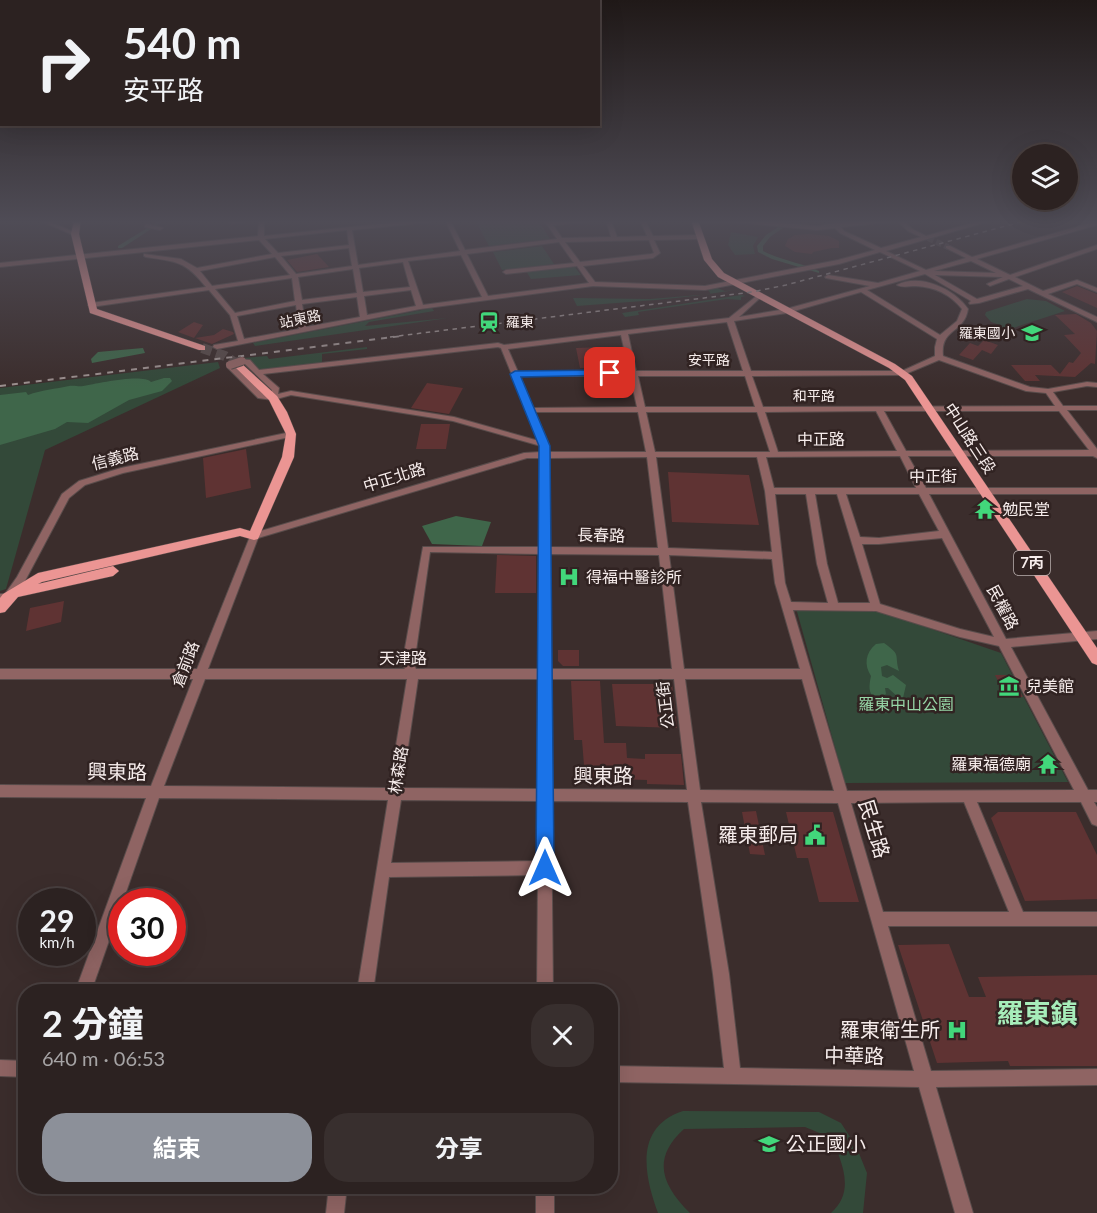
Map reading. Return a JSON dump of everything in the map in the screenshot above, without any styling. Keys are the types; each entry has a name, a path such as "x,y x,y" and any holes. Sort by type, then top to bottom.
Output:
{"main road":[{"path":"85,277 93,309 202,348"},
{"name":"7丙","path":"725,277 759,296"},
{"name":"中山路三段","path":"759,296 903,373 930,409 957,454 1097,659"},
{"path":"237,364 273,398 291,434"},
{"name":"倉前路","path":"254,536 288,457 291,434"},
{"name":"中正北路","path":"2,601 254,536"}],"street":[{"path":"202,277 233,315 242,343"},
{"path":"93,309 291,277"},
{"path":"295,277 303,331"},
{"path":"356,277 364,318"},
{"path":"410,277 420,307"},
{"path":"480,277 490,298"},
{"path":"588,277 593,284"},
{"name":"站東路","path":"217,347 420,307 593,284 705,288 767,277"},
{"path":"828,277 882,285 929,284 951,295 965,309 963,319 940,338 937,347 939,357"},
{"path":"257,372 494,346 504,347 730,320 787,311 910,277"},
{"path":"934,277 977,302"},
{"path":"990,284 1007,277"},
{"path":"1009,277 1097,320"},
{"path":"1044,293 1077,282 1097,290"},
{"path":"963,305 1030,286"},
{"path":"233,315 299,302 414,288"},
{"path":"863,291 940,338"},
{"path":"730,320 759,296"},
{"path":"730,320 775,454"},
{"name":"公正街","path":"624,332 651,454 694,796 721,974 733,1075"},
{"path":"504,347 545,450 545,984"},
{"path":"903,373 939,357 1029,389 1048,391 1087,384 1097,385"},
{"path":"237,364 257,372 276,390 273,398"},
{"name":"安平路","path":"515,374 903,373"},
{"path":"1048,391 1096,453"},
{"path":"273,398 291,393 454,419 545,450"},
{"name":"和平路","path":"530,410 1097,408"},
{"name":"民權路","path":"879,410 1004,643 1090,796 1097,820"},
{"name":"信義路","path":"2,601 21,579 65,496 82,483 121,471 291,434"},
{"name":"中正路","path":"545,450 651,454 1096,453"},
{"name":"中正北路","path":"254,536 545,450"},
{"name":"民生路","path":"761,454 770,491 776,556 805,674 964,1213"},
{"name":"中正街","path":"770,491 1097,491"},
{"path":"810,491 822,564 834,606"},
{"path":"841,491 876,607"},
{"path":"857,540 879,541 946,534"},
{"name":"倉前路","path":"86,984 155,792 254,536"},
{"name":"長春路","path":"426,549 663,551 776,556"},
{"name":"林森路","path":"366,984 413,675 408,665 426,549"},
{"path":"787,606 876,607 960,633 1004,643 1097,635"},
{"name":"天津路","path":"0,674 805,674"},
{"name":"興東路","path":"0,791 843,797 1090,796"},
{"path":"968,797 1018,919"},
{"path":"383,870 545,868"},
{"path":"879,920 1097,919"},
{"path":"0,1068 18,1069"},
{"name":"中華路","path":"618,1074 926,1078 1097,1077"},
{"path":"335,1213 337,1194"},
{"path":"545,1194 545,1213"}],"green space":[{"path":"530,277 561,277 531,279"},
{"path":"717,288 725,291 735,290 715,293 711,294 708,290"},
{"path":"705,294 577,306 573,298 650,299"},
{"path":"746,296 741,297 741,300 727,299 638,312 639,315 625,317 622,313"},
{"path":"1027,299 1046,301 1065,311 998,333 993,329 1003,326 991,322 985,315 986,312"},
{"path":"432,308 434,311 369,322 365,326 448,318 255,346 253,343"},
{"path":"367,347 367,349 322,354 322,363 260,371 242,358 267,356 269,359"},
{"path":"218,362 220,368 45,450 6,589 0,591 0,388"},
{"name":"羅東中山公園","path":"796,608 876,610 1001,653 1068,782 845,783"},
{"path":"683,1111 819,1112 841,1123 856,1146 867,1173 863,1213 831,1213 844,1194 845,1179 842,1164 836,1146 831,1140 805,1127 684,1129 667,1151 664,1172 673,1192 690,1213 658,1213 647,1168 650,1140 656,1128 667,1118"}],"shaded area":[{"path":"143,348 145,353 92,363 91,359 98,352"},
{"path":"170,378 172,381 162,391 129,400 88,423 67,422 55,429 0,445 0,395 26,392 28,395 108,381 138,379 151,382"},
{"path":"456,516 491,522 482,546 432,544 422,526"},
{"path":"884,643 895,653 899,671 887,665 881,667 882,676 887,678 893,675 906,685 904,705 895,704 898,697 888,688 885,688 886,694 875,700 870,692 871,676 867,668 868,655 876,644"}],"building":[{"path":"1077,286 1097,294 1097,308 1062,292"},
{"path":"1076,314 1091,323 1097,331 1095,364 1091,363 1075,377 1035,375 1040,381 1025,381 1011,365 1051,365 1060,374 1069,362 1073,363 1081,353 1064,335 1075,334 1055,315"},
{"path":"194,322 203,325 194,338 178,332"},
{"path":"223,329 234,334 212,344 195,338 214,335"},
{"path":"984,340 998,345 991,354 982,350 973,360 959,355 970,343 978,346"},
{"path":"602,347 606,367 580,368 576,348"},
{"path":"427,383 463,388 449,414 411,408"},
{"path":"421,424 450,424 446,449 416,449"},
{"path":"246,449 251,488 206,498 203,458"},
{"path":"668,472 749,475 759,525 672,522"},
{"path":"497,555 536,556 536,593 495,593"},
{"path":"64,601 61,622 26,631 30,608"},
{"path":"558,650 579,650 579,666 563,666 558,661"},
{"name":"兒美館","path":"995,675 1011,675 1023,697 1006,697"},
{"path":"571,681 600,681 604,743 626,743 627,758 645,759 645,754 681,754 684,785 647,784 647,780 585,778 582,740 574,740"},
{"path":"612,684 672,684 677,728 616,726"},
{"path":"756,811 765,855 750,854 742,812"},
{"name":"羅東郵局","path":"786,812 833,812 859,902 819,902 808,858 797,858"},
{"path":"998,812 1076,812 1097,855 1097,899 1025,901 991,818"},
{"path":"949,944 969,997 986,997 978,977 1097,975 1097,1066 1010,1066 1008,1061 937,1063 898,945"}],"tunnel":[{"path":"202,348 225,356 238,365"}],"railway":[{"path":"390,337 752,292 817,277"},
{"path":"0,386 402,336"}],"place":[{"name":"羅東","path":"489,322"},
{"name":"羅東國小","path":"1032,333"},
{"name":"勉民堂","path":"985,509"},
{"name":"得福中醫診所","path":"569,577"},
{"name":"兒美館","path":"1009,686"},
{"name":"羅東福德廟","path":"1048,764"},
{"name":"羅東郵局","path":"815,835"},
{"name":"羅東衛生所","path":"957,1030"},
{"name":"公正國小","path":"769,1144"}],"district":[{"name":"羅東鎮","path":"1037,1014"}],"route":[{"path":"545,868 545,446 515,374 610,373"}]}
